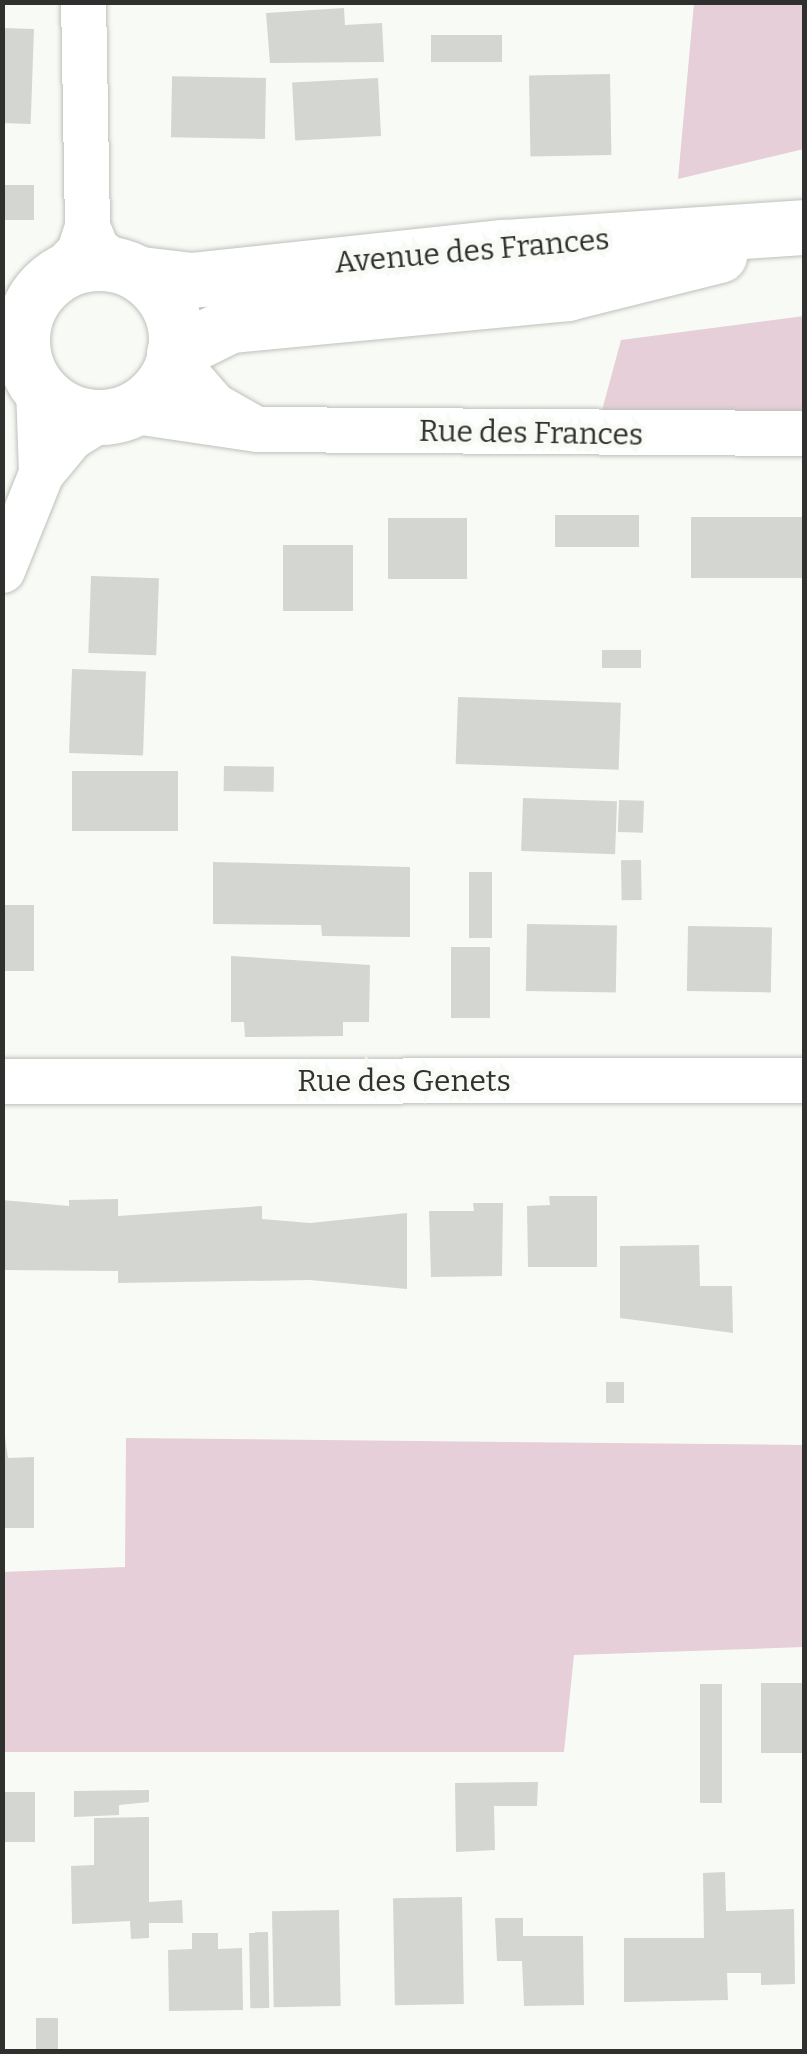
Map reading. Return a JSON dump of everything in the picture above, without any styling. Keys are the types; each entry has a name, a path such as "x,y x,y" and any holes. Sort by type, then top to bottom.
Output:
{"main road":[{"name":"Avenue des Frances","path":"114,255 192,280 503,246 804,230"},
{"name":"Avenue des Frances","path":"174,355 230,324 567,293 804,230"},
{"path":"114,255 172,317 174,355 155,392 116,413 74,412 22,371 22,326 34,286 114,255"}],"street":[{"path":"83,2 114,255"},
{"name":"Rue des Frances","path":"174,355 214,406 257,429"},
{"path":"2,570 28,473 22,371"},
{"path":"28,473 72,437 116,413"},
{"name":"Rue des Frances","path":"116,413 257,429 804,433"},
{"name":"Rue des Genets","path":"2,1082 804,1080"}],"shaded area":[{"path":"694,3 804,3 804,149 678,179"},
{"path":"804,316 804,413 601,414 621,340"},
{"path":"126,1438 804,1445 804,1647 574,1655 564,1752 3,1752 3,1572 125,1567"}],"building":[{"path":"344,8 345,25 382,23 384,62 270,63 266,13"},
{"path":"2,28 34,29 31,124 2,123"},
{"path":"431,35 502,35 502,62 431,62"},
{"path":"610,74 611,155 530,156 529,75"},
{"path":"172,76 266,78 265,139 171,137"},
{"path":"378,78 381,136 295,140 292,83"},
{"path":"2,185 34,185 34,220 2,220"},
{"path":"555,515 639,515 639,547 555,547"},
{"path":"691,517 804,517 804,578 691,578"},
{"path":"388,518 467,518 467,579 388,579"},
{"path":"283,545 353,545 353,611 283,611"},
{"path":"91,576 159,578 156,655 88,653"},
{"path":"602,650 641,650 641,668 602,668"},
{"path":"72,669 146,672 143,756 69,753"},
{"path":"458,697 621,703 619,770 456,764"},
{"path":"224,766 274,767 274,792 224,791"},
{"path":"72,771 178,771 178,831 72,831"},
{"path":"523,798 617,801 615,854 521,851"},
{"path":"619,800 644,801 643,833 618,832"},
{"path":"621,860 641,860 642,900 622,900"},
{"path":"213,862 410,867 410,937 322,936 321,925 213,924"},
{"path":"469,872 492,872 492,938 469,938"},
{"path":"2,905 34,905 34,971 2,971"},
{"path":"527,924 617,926 616,993 526,991"},
{"path":"688,926 772,927 771,992 687,991"},
{"path":"451,947 490,947 490,1018 451,1018"},
{"path":"231,956 370,965 369,1022 343,1022 343,1036 245,1037 244,1022 231,1022"},
{"path":"549,1196 597,1196 597,1267 528,1267 527,1206 550,1205"},
{"path":"118,1199 118,1216 262,1206 262,1219 310,1223 407,1213 407,1289 310,1280 118,1283 118,1271 2,1270 2,1200 69,1206 69,1200"},
{"path":"473,1203 503,1203 502,1276 431,1277 429,1211 474,1211"},
{"path":"699,1245 700,1286 732,1286 733,1333 620,1318 620,1246"},
{"path":"606,1382 624,1382 624,1403 606,1403"},
{"path":"2,1416 8,1458 34,1457 34,1528 2,1528"},
{"path":"761,1683 804,1683 804,1753 761,1753"},
{"path":"700,1684 722,1684 722,1803 700,1803"},
{"path":"538,1782 537,1806 494,1806 495,1850 456,1852 455,1783"},
{"path":"149,1790 149,1802 119,1805 119,1815 74,1817 74,1791"},
{"path":"2,1792 35,1792 35,1842 2,1842"},
{"path":"149,1817 149,1902 182,1900 183,1923 149,1923 149,1938 131,1939 130,1921 72,1924 71,1866 94,1865 94,1818"},
{"path":"725,1872 726,1911 794,1909 795,1984 761,1985 761,1973 727,1973 728,2000 624,2002 624,1938 704,1938 703,1873"},
{"path":"462,1897 464,2004 395,2005 393,1898"},
{"path":"339,1910 341,2006 274,2007 272,1911"},
{"path":"495,1918 523,1918 523,1936 583,1936 584,2005 524,2006 522,1961 497,1961"},
{"path":"249,1932 268,1932 269,2008 250,2008"},
{"path":"192,1933 218,1933 218,1949 242,1948 243,2010 169,2011 168,1950 192,1949"},
{"path":"36,2018 58,2018 58,2052 36,2052"}]}
